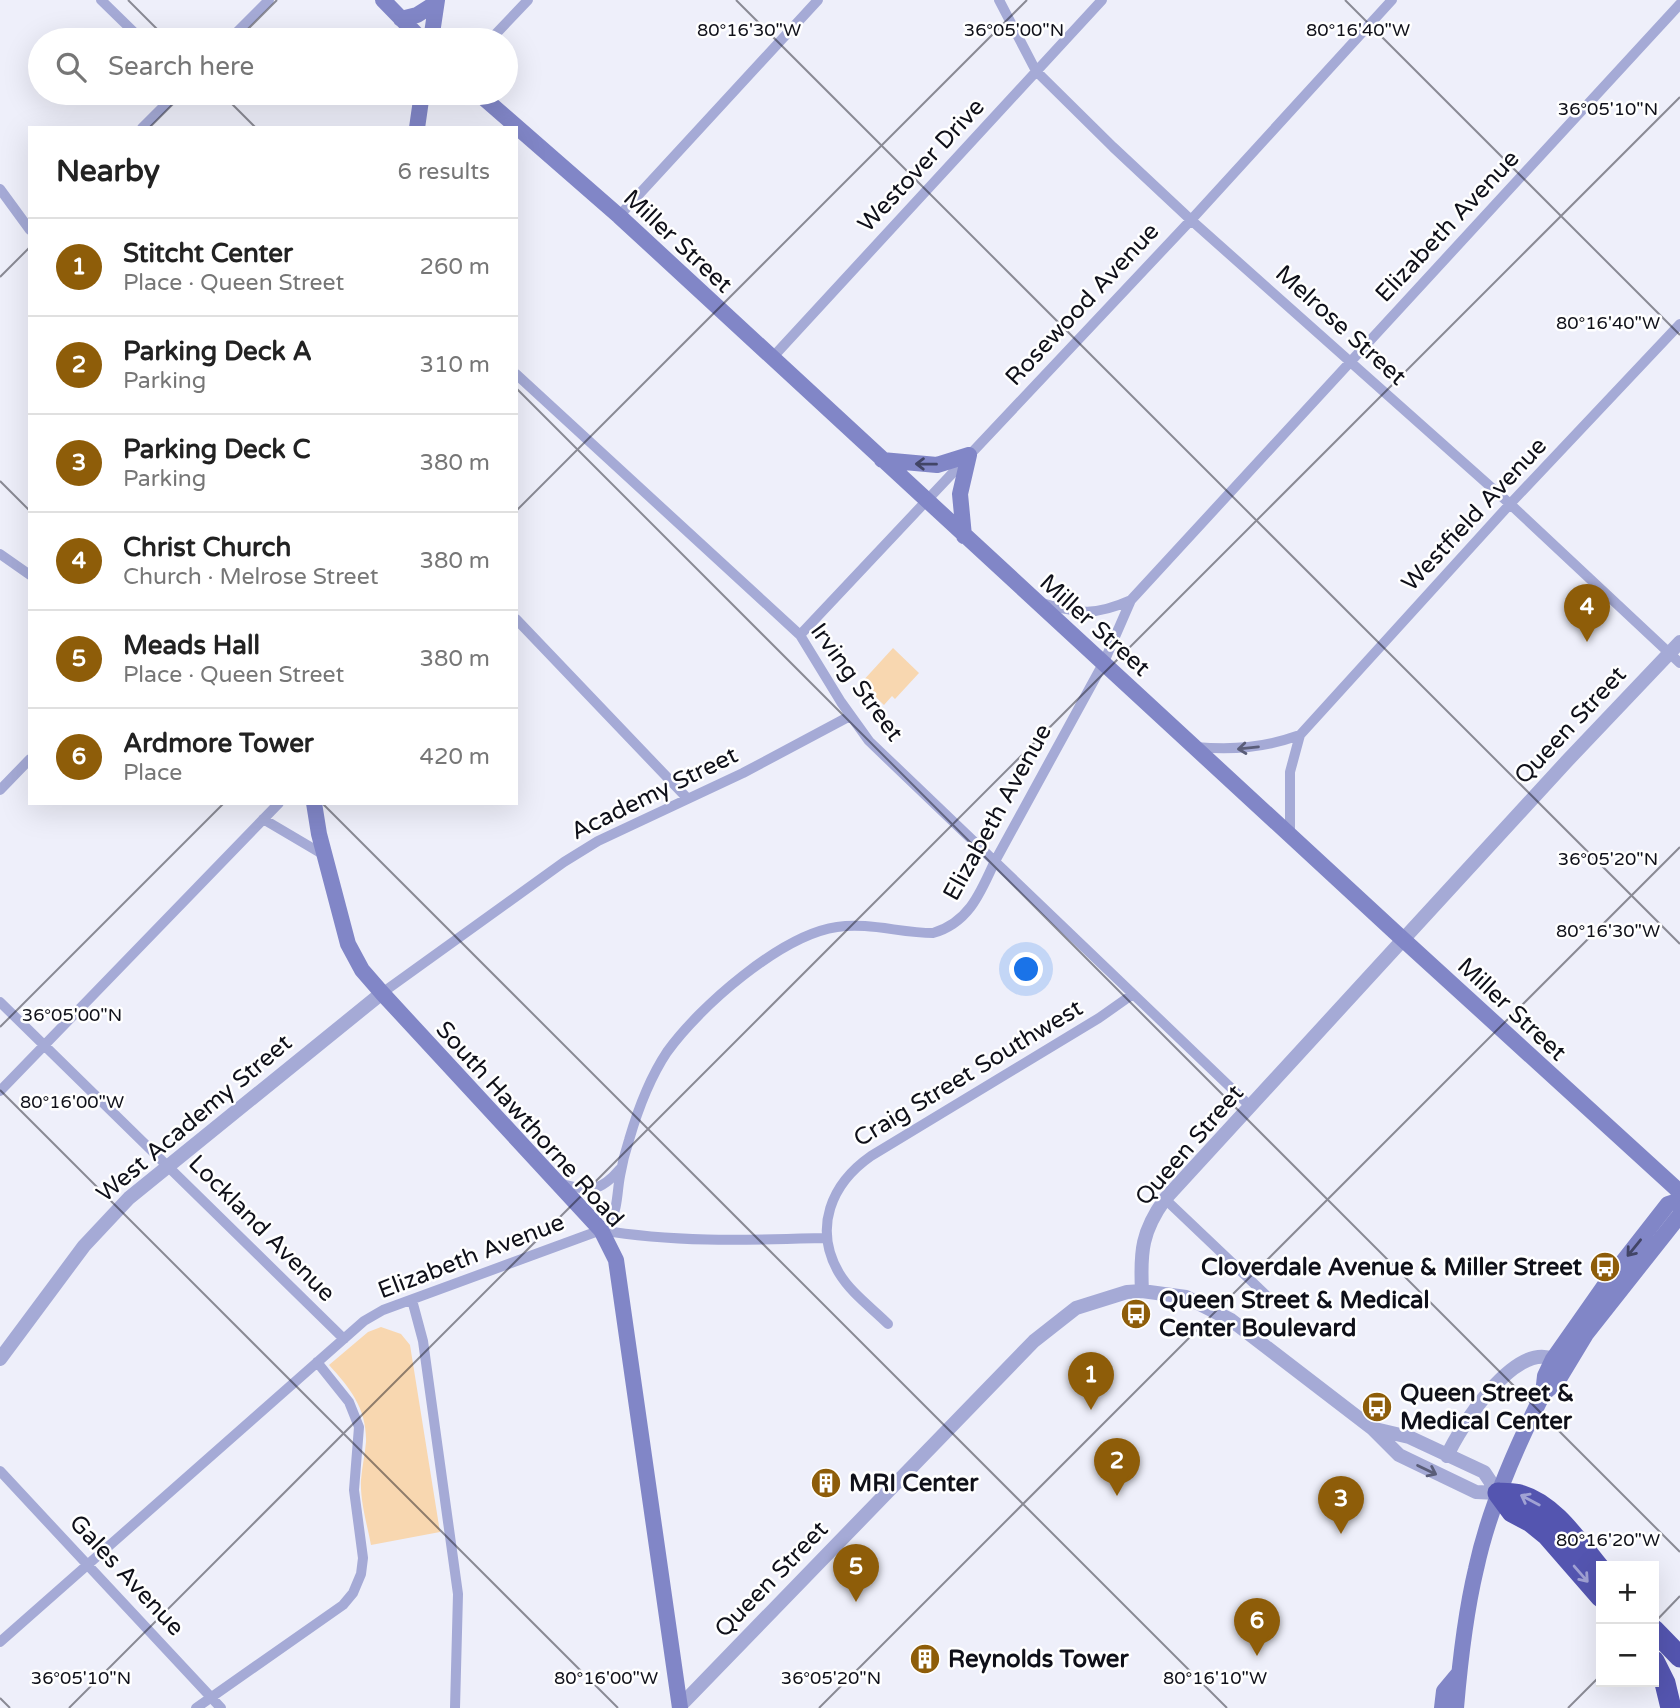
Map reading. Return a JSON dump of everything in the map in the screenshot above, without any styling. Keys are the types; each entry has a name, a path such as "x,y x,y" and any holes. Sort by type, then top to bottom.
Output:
{"highway":[{"path":"1498,1493 1519,1494 1540,1505 1558,1520 1596,1564"},
{"path":"1498,1493 1512,1512 1547,1535 1596,1591"},
{"path":"1659,1635 1680,1657"},
{"path":"1659,1671 1671,1708"}],"main road":[{"path":"383,0 410,28"},
{"path":"401,19 417,15 437,2"},
{"path":"432,28 437,2"},
{"path":"416,126 421,105"},
{"name":"Miller Street","path":"492,105 516,126"},
{"name":"Miller Street","path":"518,128 619,216 1680,1192"},
{"path":"882,460 937,465 969,455"},
{"path":"964,536 960,494 969,455"},
{"name":"South Hawthorne Road","path":"314,805 324,855 348,944 362,970 601,1230 616,1260 679,1707"},
{"path":"1456,1708 1476,1568 1498,1493 1543,1394 1545,1376 1553,1359 1607,1282 1668,1204 1680,1200"},
{"path":"1543,1394 1557,1382 1586,1334 1680,1215"},
{"path":"1661,1239 1680,1228"},
{"path":"1442,1708 1444,1691 1460,1673"}],"street":[{"path":"101,0 130,28"},
{"path":"241,28 269,0"},
{"path":"501,28 528,0"},
{"path":"619,216 818,0"},
{"name":"Melrose Street","path":"999,0 1036,71 1191,220 1510,505 1675,658"},
{"name":"Westover Drive","path":"772,358 1102,0"},
{"name":"Rosewood Avenue","path":"800,635 1191,220 1392,0"},
{"name":"Elizabeth Avenue","path":"0,1642 364,1321 383,1310 601,1230 610,1223 617,1202 622,1167 642,1097 668,1052 718,998 746,974 790,945 834,927 865,927 917,933 943,930 957,922 972,907 1104,662 1130,600 1680,4"},
{"path":"144,126 165,105"},
{"path":"0,188 28,226"},
{"name":"Westfield Avenue","path":"1290,836 1290,772 1300,735 1680,324"},
{"name":"Irving Street","path":"518,376 800,635 850,716 869,741 1251,1107"},
{"path":"0,554 28,574"},
{"name":"Elizabeth Avenue","path":"1037,602 1066,610 1098,612 1130,600"},
{"path":"518,622 687,798"},
{"name":"Queen Street","path":"679,1707 1034,1341 1076,1308 1127,1292 1142,1291 1143,1241 1152,1217 1166,1199 1567,761 1675,658 1680,642"},
{"name":"Academy Street","path":"382,993 564,862 598,841 743,773 850,716"},
{"path":"1195,747 1247,749 1300,735"},
{"path":"0,790 28,761"},
{"path":"0,1091 277,805"},
{"path":"263,819 324,855"},
{"name":"West Academy Street","path":"0,1359 84,1246 129,1198 382,993"},
{"name":"Craig Street Southwest","path":"888,1324 839,1273 827,1238 834,1195 855,1167 1099,1018 1133,994"},
{"name":"Lockland Avenue","path":"0,1002 344,1339"},
{"path":"557,1183 595,1189 608,1184 622,1167"},
{"path":"1166,1199 1266,1296"},
{"path":"601,1230 635,1236 745,1240 827,1238"},
{"path":"1142,1291 1186,1297 1231,1320 1373,1429 1399,1455 1476,1492 1498,1493"},
{"path":"412,1300 423,1341 431,1392 458,1594 455,1708"},
{"path":"1447,1456 1461,1428 1477,1406 1508,1374 1536,1357 1553,1359"},
{"path":"196,1708 343,1605 353,1593 361,1573 363,1558 354,1490 359,1427 349,1402 317,1362"},
{"path":"1373,1429 1409,1437 1484,1472 1498,1493"},
{"name":"Gales Avenue","path":"0,1471 221,1708"}],"shaded area":[{"path":"893,648 919,673 895,699 892,696 884,705 861,683"},
{"path":"381,1327 401,1334 410,1345 440,1532 371,1545 361,1488 366,1442 364,1419 356,1400 329,1365 368,1332"}],"place":[{"name":"Christ Church","path":"1587,642"},
{"name":"Cloverdale Avenue & Miller Street","path":"1605,1267"},
{"name":"Queen Street & Medical Center Boulevard","path":"1136,1314"},
{"name":"Queen Street & Medical Center","path":"1377,1407"},
{"name":"Stitcht Center","path":"1091,1410"},
{"name":"MRI Center","path":"826,1483"},
{"name":"Parking Deck A","path":"1117,1496"},
{"name":"Parking Deck C","path":"1341,1534"},
{"name":"Meads Hall","path":"856,1602"},
{"name":"Ardmore Tower","path":"1257,1656"},
{"name":"Reynolds Tower","path":"925,1659"}]}
